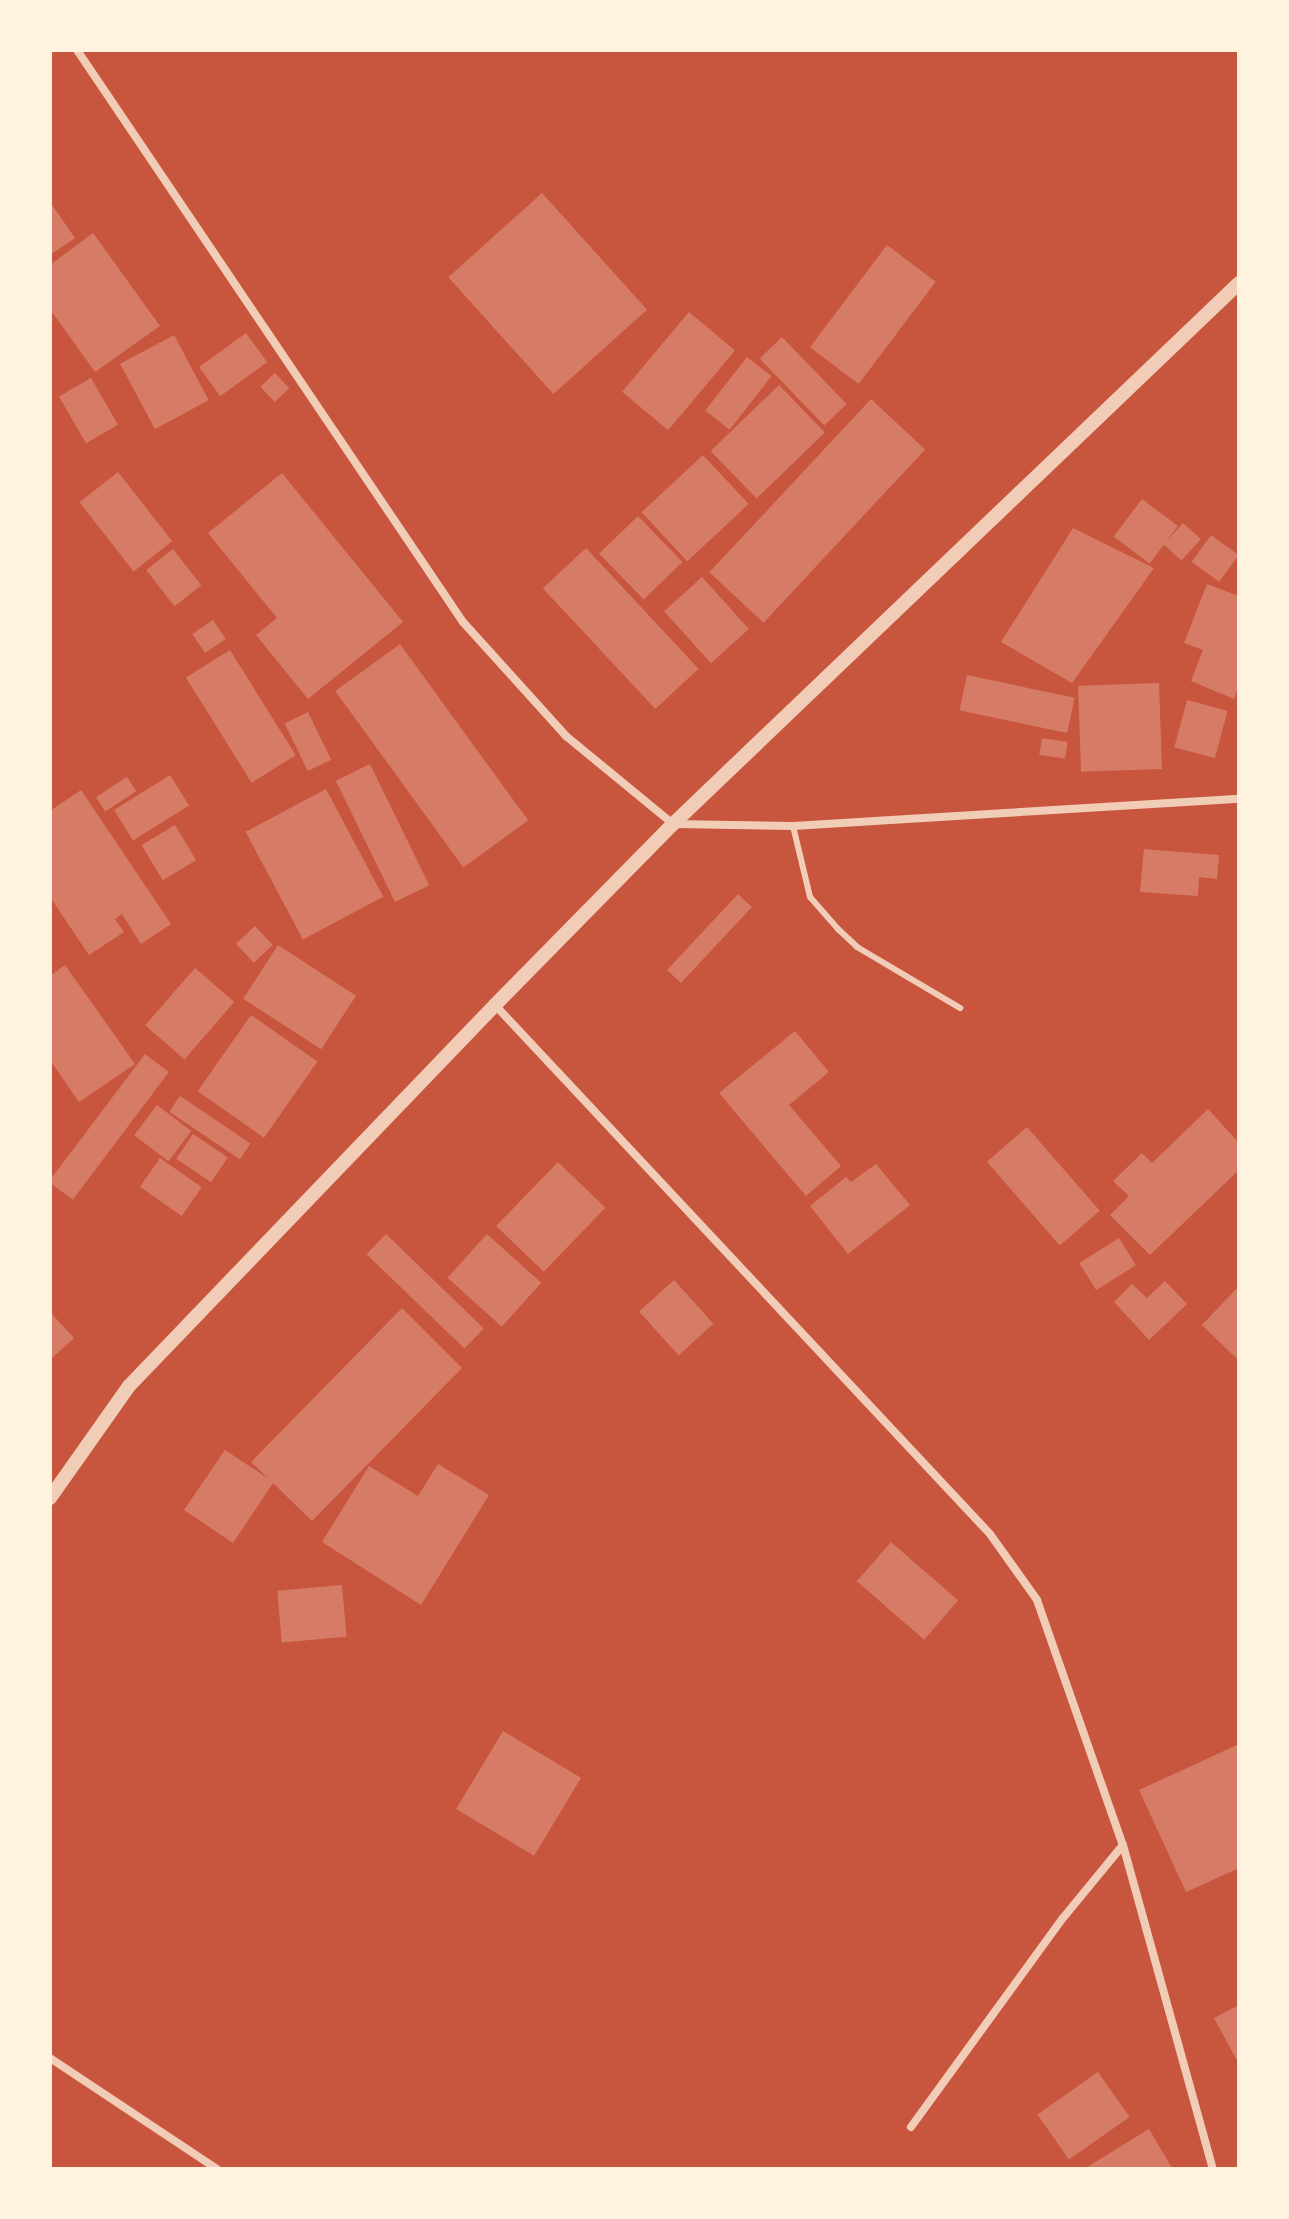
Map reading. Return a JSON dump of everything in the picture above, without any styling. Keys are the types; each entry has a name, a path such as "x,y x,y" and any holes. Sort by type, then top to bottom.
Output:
{"street":[{"path":"77,50 463,622 566,736 673,824 793,826 1239,799"},
{"path":"50,1498 129,1386 495,1005 673,824 1239,283"},
{"path":"495,1005 990,1534 1037,1600 1123,1845 1213,2169"},
{"path":"911,2127 1063,1918 1123,1845"},
{"path":"50,2058 217,2169"}],"lane":[{"path":"793,826 810,897 838,929 857,947 960,1008"}],"building":[{"path":"542,193 647,310 553,394 448,277"},
{"path":"50,202 75,238 50,255"},
{"path":"93,233 160,326 95,372 50,309 50,265"},
{"path":"887,245 936,282 859,384 810,347"},
{"path":"689,312 735,351 668,430 622,392"},
{"path":"246,333 267,362 220,396 199,367"},
{"path":"174,335 209,400 155,429 120,364"},
{"path":"782,337 847,404 824,425 760,359"},
{"path":"747,357 771,376 730,430 705,411"},
{"path":"275,373 289,388 275,402 260,387"},
{"path":"91,378 118,425 86,443 59,396"},
{"path":"779,385 825,432 757,498 711,451"},
{"path":"871,399 925,449 763,623 709,572"},
{"path":"703,455 749,504 687,561 642,512"},
{"path":"118,472 172,541 134,572 79,502"},
{"path":"282,473 403,622 308,699 256,635 277,618 208,533"},
{"path":"1142,499 1178,526 1150,564 1114,537"},
{"path":"638,516 682,562 644,600 599,554"},
{"path":"1183,523 1201,539 1181,561 1164,545"},
{"path":"1073,528 1154,568 1072,683 1001,642"},
{"path":"1211,535 1239,555 1219,582 1192,562"},
{"path":"586,548 699,669 655,709 543,588"},
{"path":"173,549 201,585 175,606 146,570"},
{"path":"702,577 749,629 711,663 664,611"},
{"path":"1207,584 1239,596 1239,685 1234,699 1191,681 1203,650 1184,643"},
{"path":"213,620 226,639 205,653 192,634"},
{"path":"400,644 528,820 463,867 335,691"},
{"path":"230,650 296,755 252,783 186,678"},
{"path":"967,675 1075,698 1067,733 960,710"},
{"path":"1159,683 1162,769 1081,772 1078,686"},
{"path":"1187,700 1228,711 1215,758 1174,747"},
{"path":"308,712 331,760 308,771 285,723"},
{"path":"1042,738 1068,742 1065,759 1039,755"},
{"path":"370,764 429,885 395,902 336,781"},
{"path":"170,775 189,806 133,841 114,810"},
{"path":"127,777 136,791 105,811 96,797"},
{"path":"326,789 383,897 303,939 246,832"},
{"path":"81,790 171,924 141,944 122,914 115,919 124,932 89,955 50,897 50,811"},
{"path":"175,825 196,860 163,880 142,845"},
{"path":"1144,849 1219,855 1217,879 1199,877 1198,896 1140,892"},
{"path":"738,894 752,907 681,983 667,970"},
{"path":"255,926 273,945 254,963 236,944"},
{"path":"278,945 356,996 321,1049 243,999"},
{"path":"65,965 135,1064 79,1102 50,1060 50,976"},
{"path":"195,968 234,1002 184,1059 145,1025"},
{"path":"251,1015 317,1061 264,1138 198,1091"},
{"path":"795,1031 829,1072 789,1105 841,1166 806,1196 719,1093"},
{"path":"145,1054 169,1072 73,1200 50,1180"},
{"path":"180,1096 250,1144 240,1159 169,1112"},
{"path":"157,1105 191,1131 168,1161 134,1135"},
{"path":"1208,1109 1239,1143 1239,1170 1150,1255 1110,1215 1129,1196 1113,1181 1142,1153 1152,1163"},
{"path":"1027,1127 1100,1211 1060,1246 987,1162"},
{"path":"193,1134 228,1157 211,1182 176,1159"},
{"path":"160,1158 202,1187 182,1216 140,1187"},
{"path":"558,1162 605,1208 544,1272 496,1226"},
{"path":"876,1164 910,1205 848,1254 810,1206 846,1177 851,1182"},
{"path":"386,1234 484,1328 464,1349 367,1254"},
{"path":"487,1234 541,1283 502,1327 448,1278"},
{"path":"1119,1238 1136,1265 1096,1290 1079,1263"},
{"path":"674,1280 713,1324 679,1355 639,1311"},
{"path":"1165,1281 1187,1304 1149,1340 1114,1302 1132,1284 1147,1298"},
{"path":"1239,1286 1239,1361 1202,1325"},
{"path":"402,1308 462,1368 312,1521 273,1483 233,1543 184,1510 225,1450 269,1479 251,1462"},
{"path":"50,1312 74,1338 50,1360"},
{"path":"438,1464 489,1495 421,1605 322,1542 369,1466 418,1496"},
{"path":"891,1542 958,1600 924,1640 857,1581"},
{"path":"342,1585 347,1637 282,1642 277,1591"},
{"path":"503,1731 581,1778 534,1856 456,1809"},
{"path":"1239,1744 1239,1868 1186,1892 1139,1790"},
{"path":"1239,2005 1239,2064 1214,2018"},
{"path":"1098,2072 1130,2117 1069,2159 1037,2114"},
{"path":"1149,2129 1172,2168 1084,2169"}]}
